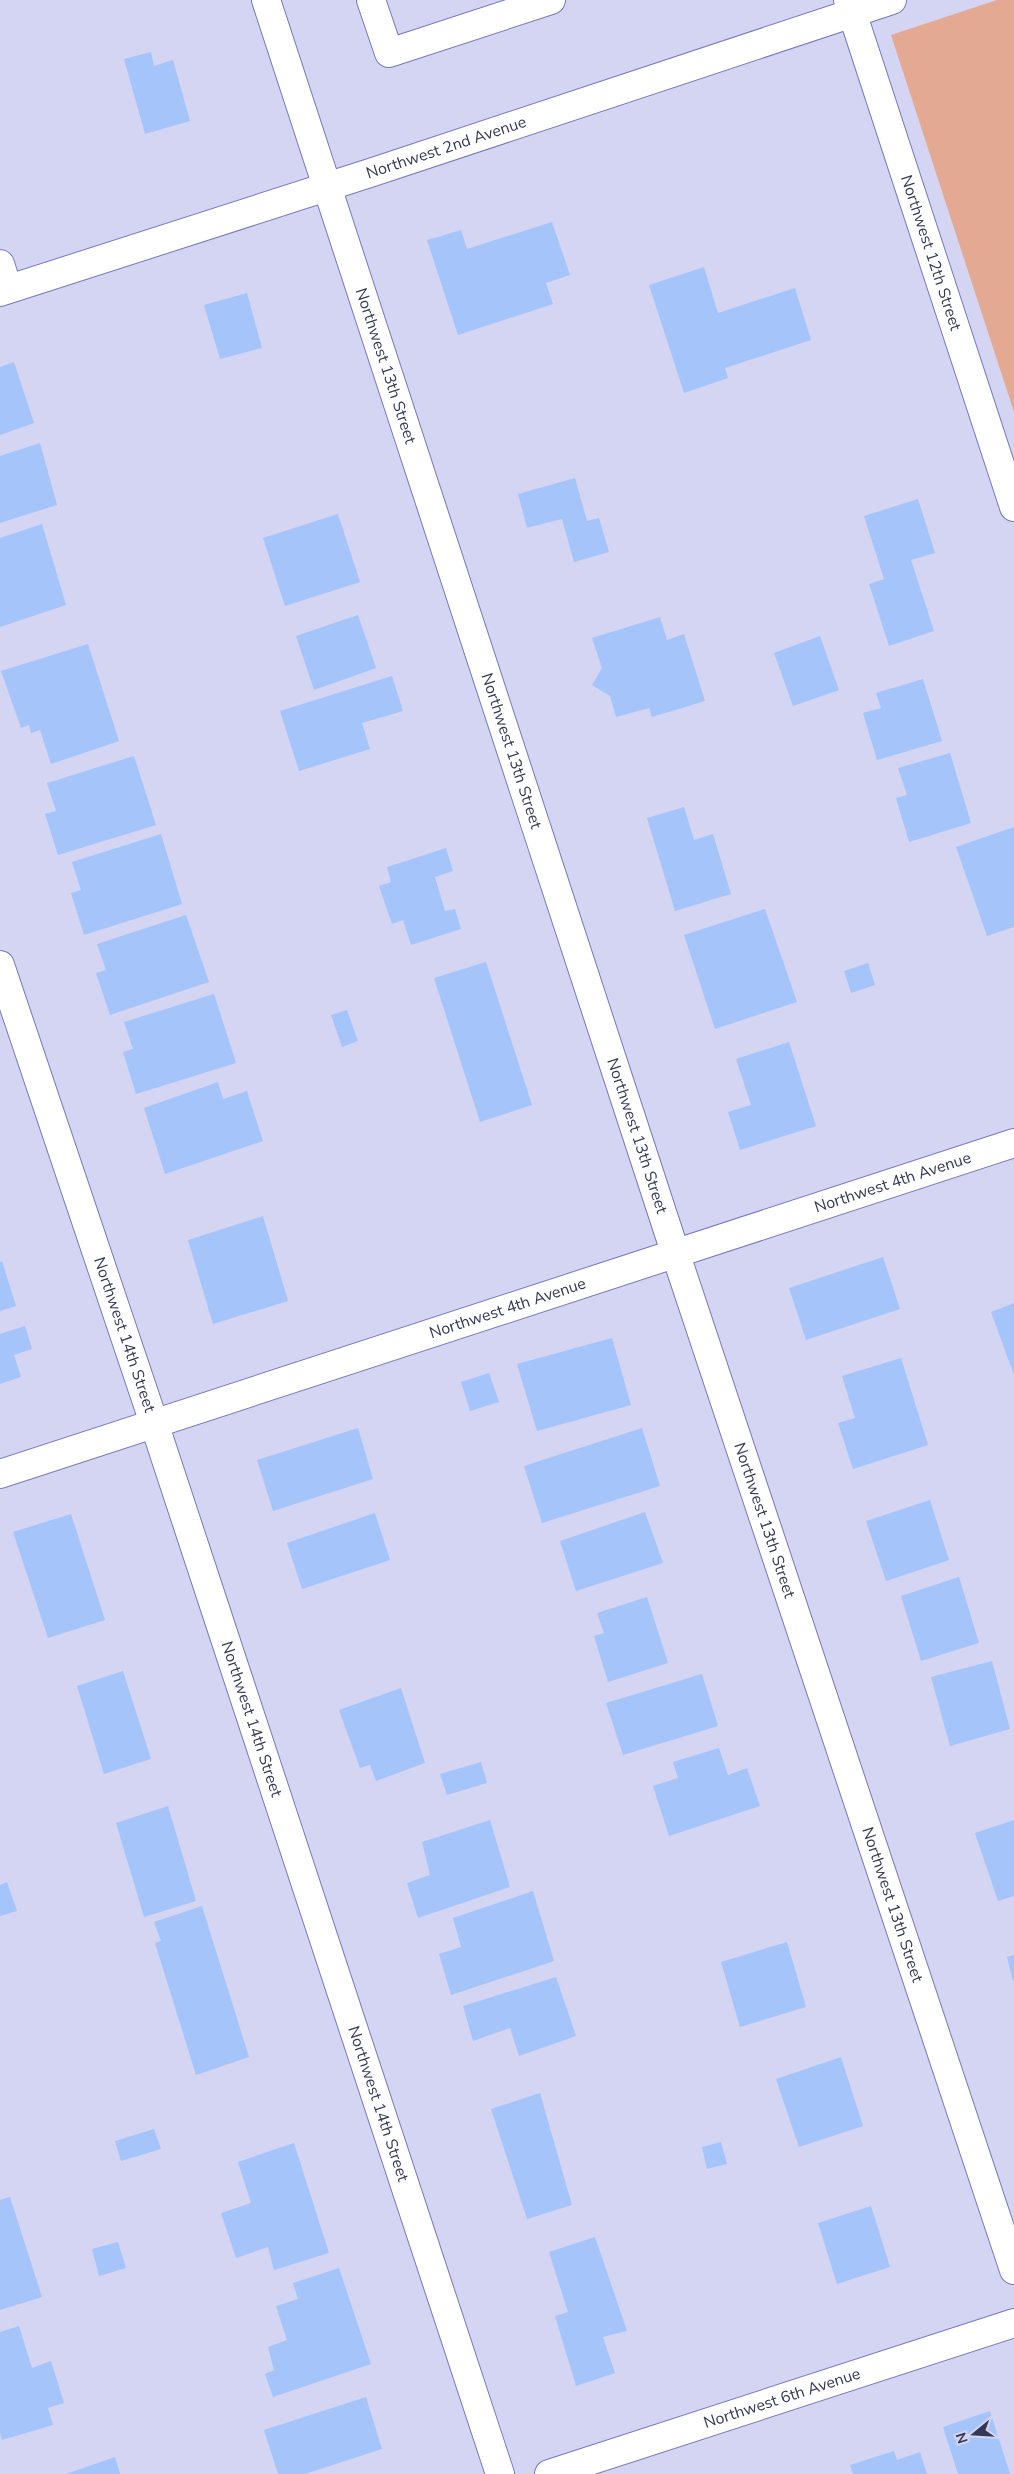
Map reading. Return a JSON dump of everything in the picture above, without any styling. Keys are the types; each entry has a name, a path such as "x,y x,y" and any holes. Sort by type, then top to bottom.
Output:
{"street":[{"name":"Northwest 13th Street","path":"266,0 675,1252 1014,2270"},
{"path":"371,0 389,53 545,1"},
{"name":"Northwest 2nd Avenue","path":"4,290 326,187 850,7 892,0"},
{"name":"Northwest 12th Street","path":"850,7 1014,507"},
{"path":"0,264 4,290"},
{"name":"Northwest 14th Street","path":"0,965 154,1423 500,2474"},
{"name":"Northwest 4th Avenue","path":"0,1474 675,1252 1014,1143"},
{"name":"Northwest 6th Avenue","path":"549,2474 1014,2323"}],"shaded area":[{"path":"997,0 1014,0 1014,412 891,35"}],"building":[{"path":"151,52 154,66 173,60 190,121 145,134 124,59"},
{"path":"552,222 570,275 546,283 553,304 458,335 427,240 461,230 467,249"},
{"path":"704,267 718,313 795,288 811,340 725,368 728,378 684,393 649,285"},
{"path":"247,293 262,348 220,359 204,305"},
{"path":"14,362 34,423 0,435 0,367"},
{"path":"40,443 57,505 0,523 0,456"},
{"path":"575,478 587,521 599,518 609,552 574,562 562,519 527,528 518,494"},
{"path":"918,499 935,553 911,560 934,631 889,646 869,584 884,579 864,516"},
{"path":"338,514 360,582 285,606 263,538"},
{"path":"42,524 66,605 0,627 0,538"},
{"path":"358,615 376,668 314,690 296,636"},
{"path":"660,617 667,640 684,634 705,701 652,717 649,708 616,717 610,696 592,685 602,668 592,638"},
{"path":"820,636 839,690 793,706 774,653"},
{"path":"88,644 119,741 51,764 40,730 31,733 29,725 21,728 1,671"},
{"path":"392,676 403,711 362,723 370,749 299,771 280,711"},
{"path":"923,679 942,741 877,760 863,713 881,708 876,693"},
{"path":"950,753 971,823 909,842 896,798 907,795 898,768"},
{"path":"134,756 156,825 58,855 45,814 56,811 47,783"},
{"path":"684,807 694,840 713,834 731,894 675,911 647,818"},
{"path":"1014,827 1014,927 987,936 956,847"},
{"path":"161,834 182,904 84,935 71,893 81,890 72,862"},
{"path":"446,848 453,871 435,877 445,911 455,909 461,929 411,945 403,920 392,924 379,886 391,882 387,867"},
{"path":"765,909 797,1002 715,1029 684,935"},
{"path":"186,915 209,982 110,1015 96,973 106,970 97,944"},
{"path":"486,962 532,1105 480,1122 434,978"},
{"path":"868,963 875,985 851,993 844,971"},
{"path":"214,994 236,1063 136,1094 123,1052 133,1049 124,1022"},
{"path":"347,1010 358,1041 342,1047 331,1015"},
{"path":"789,1042 816,1126 740,1150 728,1112 751,1105 736,1059"},
{"path":"218,1082 223,1099 247,1091 263,1141 165,1174 144,1108"},
{"path":"263,1216 288,1301 213,1324 188,1240"},
{"path":"883,1257 900,1309 806,1340 789,1288"},
{"path":"2,1261 16,1306 0,1311 0,1262"},
{"path":"1014,1303 1014,1375 991,1312"},
{"path":"25,1326 32,1349 14,1355 21,1377 0,1384 0,1334"},
{"path":"612,1338 631,1405 537,1431 517,1364"},
{"path":"901,1358 928,1445 853,1469 838,1423 855,1418 842,1376"},
{"path":"489,1373 499,1402 470,1411 461,1382"},
{"path":"358,1428 373,1479 273,1511 257,1460"},
{"path":"642,1428 660,1486 542,1523 524,1466"},
{"path":"930,1500 949,1560 886,1581 866,1521"},
{"path":"645,1512 663,1563 576,1591 560,1541"},
{"path":"375,1513 390,1560 302,1589 287,1543"},
{"path":"71,1514 105,1620 48,1638 13,1532"},
{"path":"959,1577 979,1643 921,1661 901,1596"},
{"path":"647,1597 668,1663 608,1682 594,1636 604,1633 597,1613"},
{"path":"992,1661 1010,1729 950,1746 931,1677"},
{"path":"123,1671 151,1759 104,1774 77,1686"},
{"path":"702,1674 718,1726 623,1755 606,1703"},
{"path":"401,1688 425,1763 376,1781 370,1765 360,1768 339,1710"},
{"path":"719,1748 728,1775 747,1768 760,1806 669,1836 653,1786 678,1778 673,1762"},
{"path":"481,1762 487,1783 447,1795 440,1774"},
{"path":"168,1806 196,1901 144,1917 116,1823"},
{"path":"490,1820 510,1887 418,1918 407,1883 430,1875 422,1842"},
{"path":"1014,1820 1014,1896 998,1901 975,1833"},
{"path":"7,1882 17,1911 0,1916 0,1885"},
{"path":"533,1891 554,1961 451,1995 439,1954 461,1947 453,1918"},
{"path":"202,1906 249,2057 196,2075 155,1943 161,1941 154,1922"},
{"path":"787,1942 806,2007 740,2027 721,1962"},
{"path":"1014,1955 1014,1981 1013,1981 1007,1957"},
{"path":"556,1977 576,2036 519,2056 510,2028 473,2041 463,2006"},
{"path":"841,2057 863,2126 799,2147 776,2079"},
{"path":"540,2093 572,2205 527,2219 491,2109"},
{"path":"154,2129 161,2149 121,2161 115,2141"},
{"path":"721,2142 727,2164 707,2169 702,2147"},
{"path":"294,2143 329,2253 274,2270 268,2247 236,2258 221,2213 251,2203 238,2162"},
{"path":"10,2197 42,2297 0,2310 0,2200"},
{"path":"871,2206 890,2267 837,2284 818,2223"},
{"path":"595,2237 627,2331 603,2337 615,2373 576,2386 555,2316 568,2312 549,2252"},
{"path":"118,2242 126,2268 99,2276 92,2249"},
{"path":"339,2268 371,2364 273,2397 265,2374 274,2370 268,2347 287,2340 276,2306 298,2299 293,2283"},
{"path":"19,2326 32,2368 51,2361 64,2403 48,2408 53,2425 2,2440 0,2433 0,2332"},
{"path":"366,2397 382,2449 305,2474 278,2474 264,2430"},
{"path":"990,2411 1010,2474 958,2474 943,2427"},
{"path":"894,2451 897,2460 920,2452 927,2474 853,2474 850,2465"},
{"path":"115,2457 120,2474 66,2474"}]}
